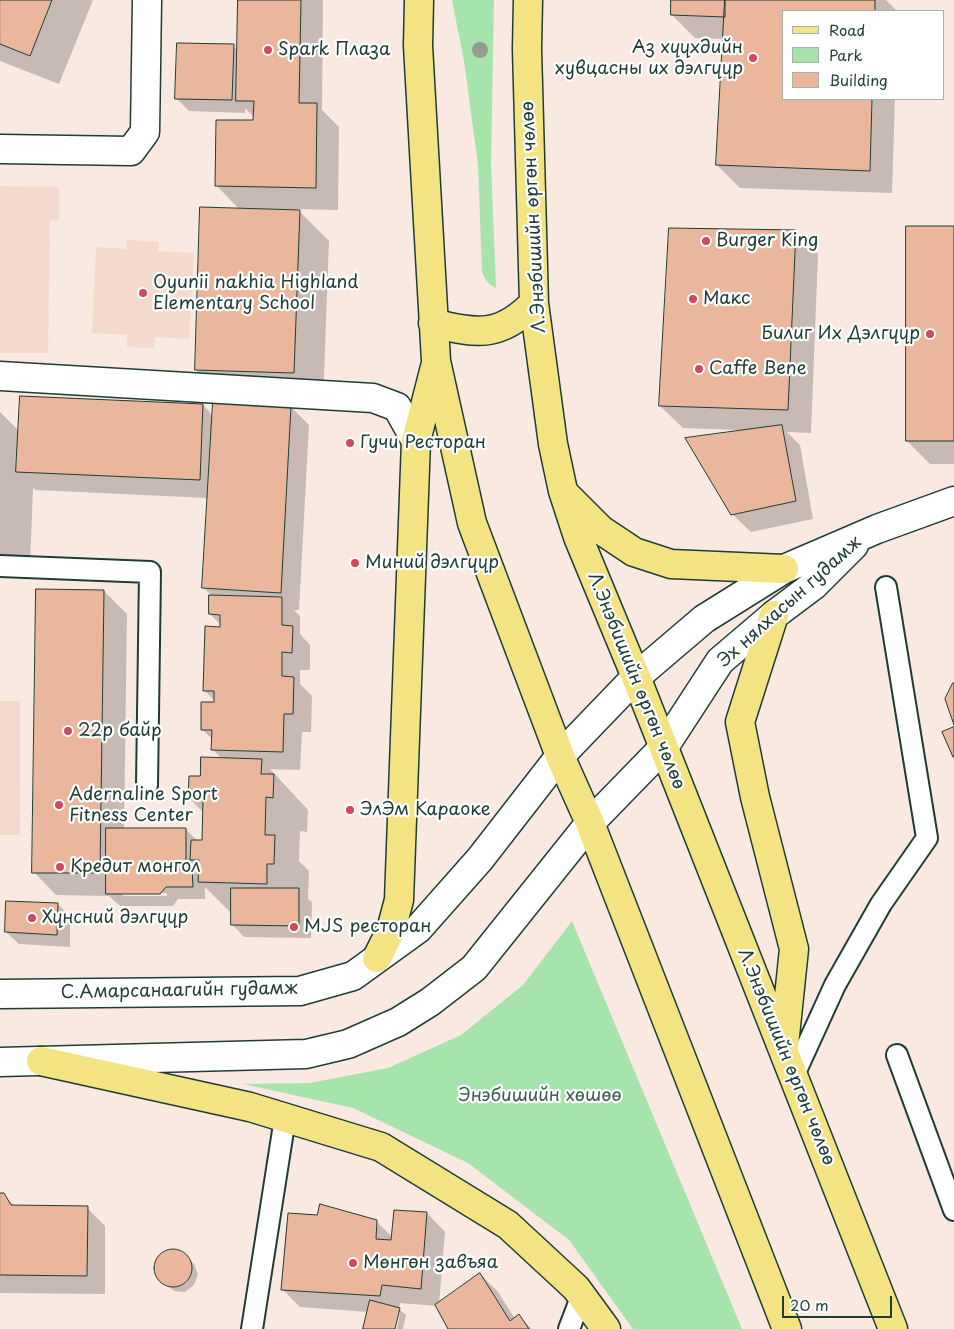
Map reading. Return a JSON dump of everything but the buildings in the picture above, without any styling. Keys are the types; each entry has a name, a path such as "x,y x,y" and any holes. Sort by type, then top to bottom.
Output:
{"main road":[{"path":"0,149 131,151 145,132 147,0"},
{"path":"419,0 418,46 436,361 472,523 560,756 590,823 787,1329"},
{"name":"Л.Энэбишийн өргөн чөлөө","path":"528,0 527,49 534,303 553,444 563,491 578,537 664,747 893,1329"},
{"path":"433,322 476,332 493,330 516,320 534,303"},
{"path":"377,958 391,930 399,900 416,441 436,361"},
{"path":"0,376 373,398 397,407 416,441"},
{"path":"563,491 601,530 634,552 671,564 784,569"},
{"path":"866,534 954,501"},
{"name":"Эх нялхасын гудамж","path":"560,756 636,677 704,619 784,569 866,534"},
{"name":"Эх нялхасын гудамж","path":"41,1062 306,1054 348,1044 398,1022 430,1002 474,968 590,823 664,747 720,661 774,615 814,585 866,534"},
{"path":"774,615 740,722 755,797 794,949 783,1049"},
{"name":"С.Амарсанаагийн гудамж","path":"0,994 300,991 353,976 418,928 480,859 560,756"},
{"path":"0,1062 41,1062 250,1107 381,1147 508,1224 582,1295 606,1329"}],"lane":[{"path":"0,566 150,572 147,784"},
{"path":"794,1076 835,984 881,904 927,838 886,587"},
{"path":"898,1055 954,1210"},
{"path":"252,1329 285,1118"},
{"path":"569,1329 582,1295"}],"shaded area":[{"path":"0,186 59,187 59,220 50,221 48,353 0,353"},
{"name":"Oyunii nakhia Highland Elementary School","path":"127,240 159,242 158,251 194,253 189,339 155,337 154,348 127,347 127,335 92,333 96,247 126,249"},
{"path":"0,701 20,701 20,835 0,835"}],"green space":[{"path":"452,0 494,0 491,164 496,288 487,281 482,271 478,165 464,61"},
{"name":"Энэбишийн хөшөө","path":"572,921 742,1329 633,1329 569,1240 468,1163 353,1108 243,1084 309,1083 388,1068 461,1035 523,985"}],"place":[{"name":"Spark Плаза","path":"268,50"},
{"name":"Аз хүүхдийн хувцасны их дэлгүүр","path":"753,58"},
{"name":"Burger King","path":"706,241"},
{"name":"Oyunii nakhia Highland Elementary School","path":"143,293"},
{"name":"Макс","path":"693,299"},
{"name":"Билиг Их Дэлгүүр","path":"930,334"},
{"name":"Caffe Bene","path":"699,369"},
{"name":"Гучи Ресторан","path":"350,443"},
{"name":"Миний дэлгүүр","path":"355,563"},
{"name":"22р байр","path":"68,731"},
{"name":"Adernaline Sport Fitness Center","path":"59,805"},
{"name":"ЭлЭм Караоке","path":"350,810"},
{"name":"Кредит монгол","path":"60,867"},
{"name":"Хүнсний дэлгүүр","path":"32,918"},
{"name":"MJS ресторан","path":"294,927"},
{"name":"Мөнгөн завъяа","path":"353,1263"}]}
